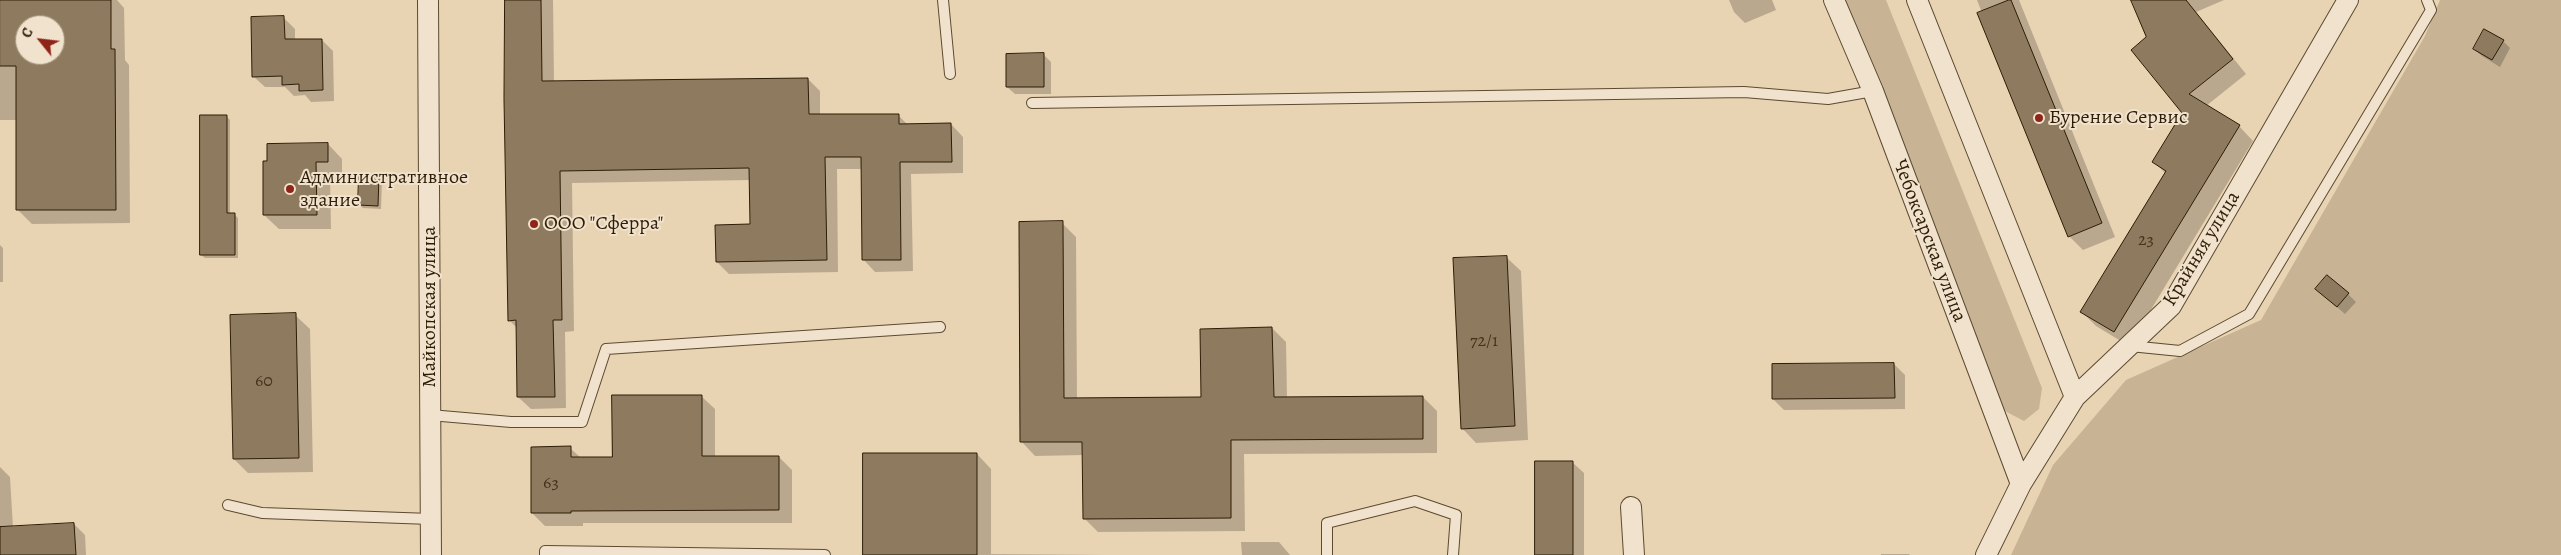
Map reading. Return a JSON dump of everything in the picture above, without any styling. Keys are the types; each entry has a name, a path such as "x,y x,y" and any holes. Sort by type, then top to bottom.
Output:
{"street":[{"name":"Майкопская улица","path":"428,0 431,555"},
{"name":"Чебоксарская улица","path":"1834,0 1873,91 2021,484"},
{"path":"1917,0 2075,397"},
{"name":"Крайняя улица","path":"1986,555 2021,484 2075,397 2171,306 2348,0"},
{"path":"1631,507 1634,555"}],"lane":[{"path":"943,0 950,74"},
{"path":"2129,346 2180,351 2249,314 2431,10 2427,0"},
{"path":"1032,103 1744,92 1828,99 1873,91"},
{"path":"430,415 511,422 582,422 606,350 940,327"},
{"path":"1326,555 1327,523 1415,501 1456,515 1453,555"},
{"path":"228,505 262,513 431,519"},
{"path":"545,555 545,550 825,555"}],"shaded area":[{"path":"1837,0 1886,0 2042,388 2039,409 2024,421 2001,409"},
{"path":"2440,0 2561,0 2561,555 2011,555 2053,465 2126,380 2261,320 2425,36"}],"building":[{"path":"0,0 111,0 111,49 115,49 116,210 16,210 16,66 0,66"},
{"path":"505,0 541,0 542,81 808,78 809,114 899,114 899,124 951,123 952,162 900,162 901,260 862,260 861,157 825,157 827,260 716,262 715,225 750,224 749,168 560,171 562,320 553,320 555,397 517,397 516,320 508,321 504,99"},
{"name":"Бурение Сервис","path":"2011,0 2102,223 2068,237 1977,13"},
{"path":"2131,0 2186,0 2233,59 2189,94 2240,125 2114,332 2080,312 2166,171 2152,162 2182,113 2131,50 2146,37"},
{"path":"284,16 285,39 322,39 323,90 299,91 299,84 282,85 282,76 252,77 251,17"},
{"path":"2484,29 2504,40 2492,60 2473,49"},
{"path":"1044,53 1044,87 1006,87 1006,54"},
{"path":"200,115 227,115 227,213 235,213 235,255 200,255"},
{"name":"Административное здание","path":"328,143 328,162 316,162 317,215 263,215 263,161 267,161 267,144"},
{"path":"359,175 379,175 378,206 358,205"},
{"path":"1063,221 1064,398 1201,397 1200,329 1272,327 1274,397 1423,396 1423,439 1231,440 1231,518 1083,519 1082,442 1020,442 1019,222"},
{"path":"1507,256 1515,426 1461,429 1453,258"},
{"path":"2327,275 2349,293 2337,307 2315,289"},
{"path":"296,313 299,458 233,459 230,315"},
{"path":"1894,363 1895,398 1772,399 1772,364"},
{"path":"612,395 702,395 702,456 779,456 779,510 571,511 571,513 531,513 531,447 571,446 571,457 612,457"},
{"path":"863,453 977,453 977,555 863,555"},
{"path":"1535,461 1573,461 1573,555 1535,555"},
{"path":"74,523 76,555 0,555 0,527"}],"place":[{"name":"Бурение Сервис","path":"2039,118"},
{"name":"Административное здание","path":"290,189"},
{"name":"ООО \"Сферра\"","path":"534,224"}]}
